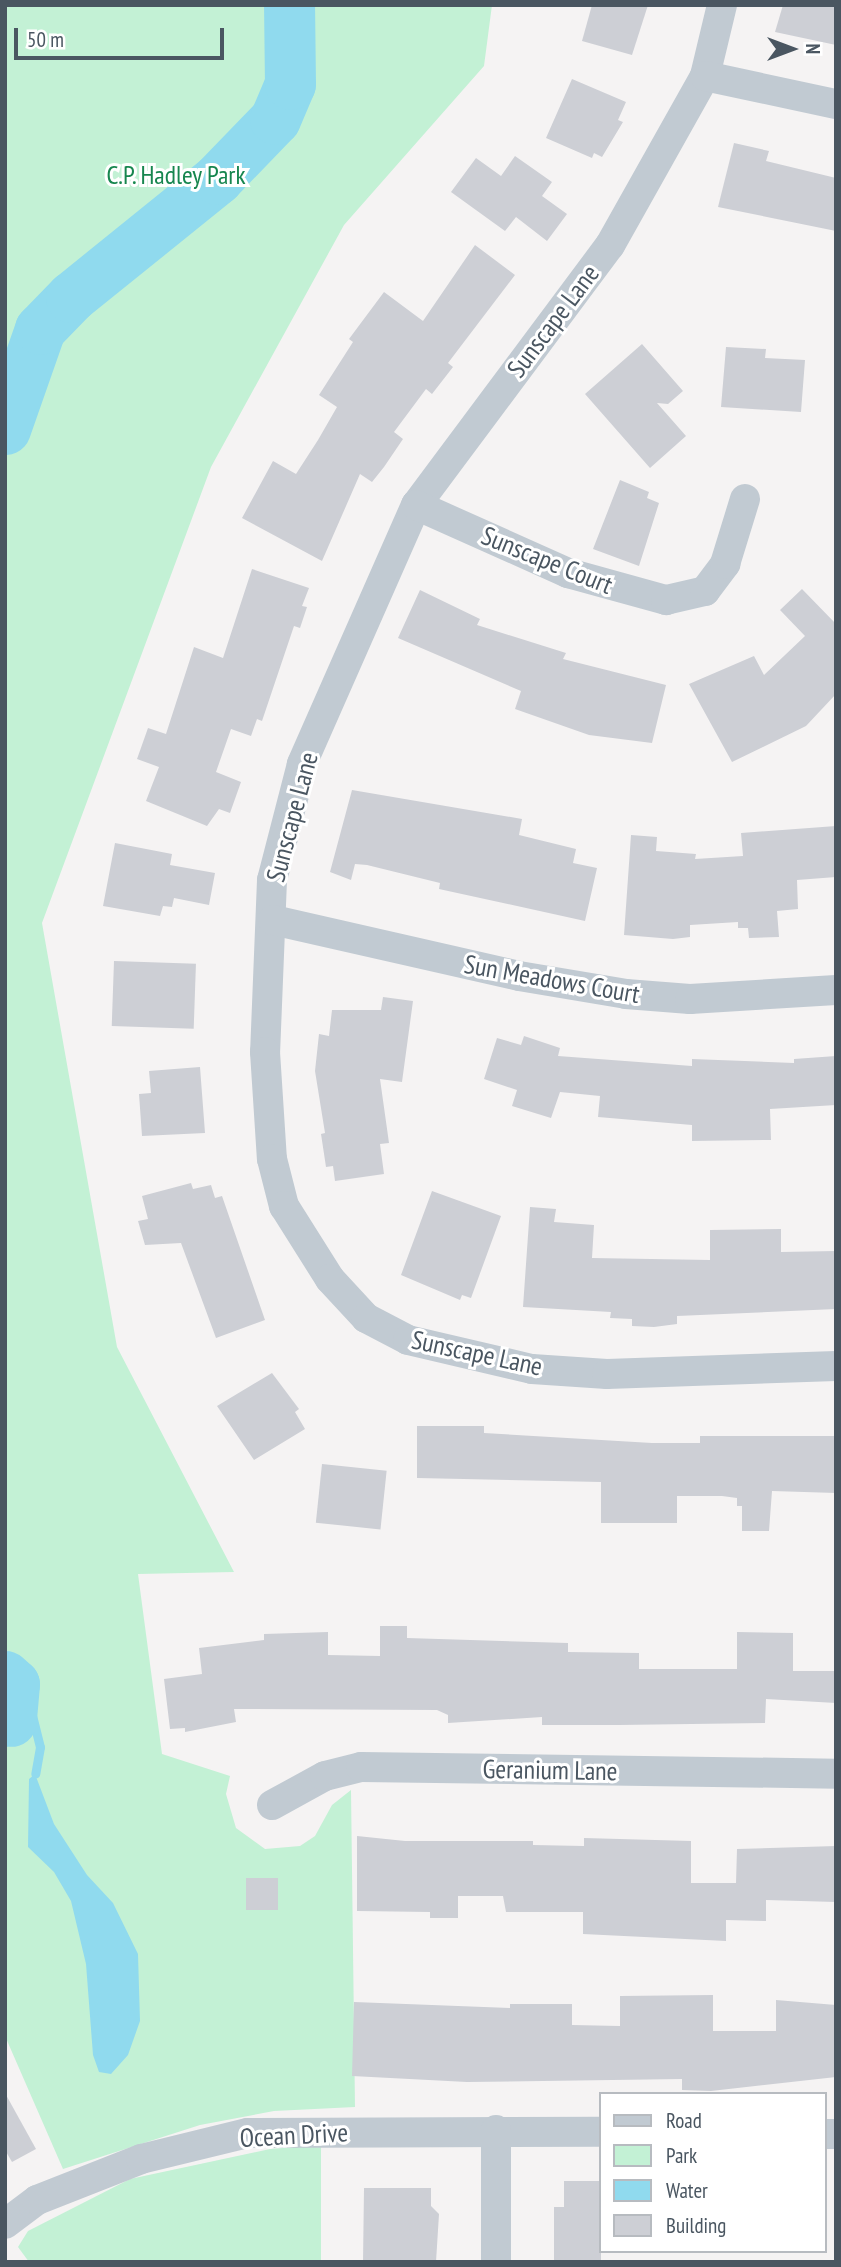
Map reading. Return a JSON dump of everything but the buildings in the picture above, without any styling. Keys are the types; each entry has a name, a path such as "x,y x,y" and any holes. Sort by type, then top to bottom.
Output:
{"street":[{"name":"Sunscape Lane","path":"722,5 705,76 610,245 416,505 302,764 272,880 273,920 265,1052 272,1159 284,1206 330,1279 366,1318 408,1340 532,1369 607,1374 836,1366"},
{"path":"705,76 836,104"},
{"name":"Sunscape Court","path":"416,505 568,573 666,600 705,591 725,564 745,499"},
{"name":"Sun Meadows Court","path":"273,920 519,976 626,994 690,999 836,990"},
{"name":"Geranium Lane","path":"272,1805 325,1776 361,1767 836,1774"},
{"path":"496,2130 496,2262"},
{"name":"Ocean Drive","path":"5,2224 37,2200 141,2159 248,2133 496,2130 600,2132"}],"green space":[{"name":"C.P. Hadley Park","path":"5,5 492,5 484,66 344,225 211,467 42,923 117,1347 234,1572 138,1574 162,1754 230,1776 226,1794 236,1828 265,1849 300,1846 315,1836 332,1805 351,1790 355,2107 274,2111 200,2125 63,2169 5,2036"},
{"path":"321,2145 321,2262 29,2262 18,2247 28,2231 130,2179 270,2149"}],"water":[{"path":"35,1774 54,1824 87,1875 113,1903 138,1954 140,2021 128,2055 111,2074 99,2072 93,2055 86,1964 71,1901 54,1872 28,1847 29,1779"}],"waterway":[{"path":"5,429 40,329 71,297 217,179 275,119 290,84 289,5"},
{"path":"5,1676 14,1684 11,1721"},
{"path":"15,1704 32,1715 40,1747 35,1774"},
{"path":"5,1742 11,1721"}]}
